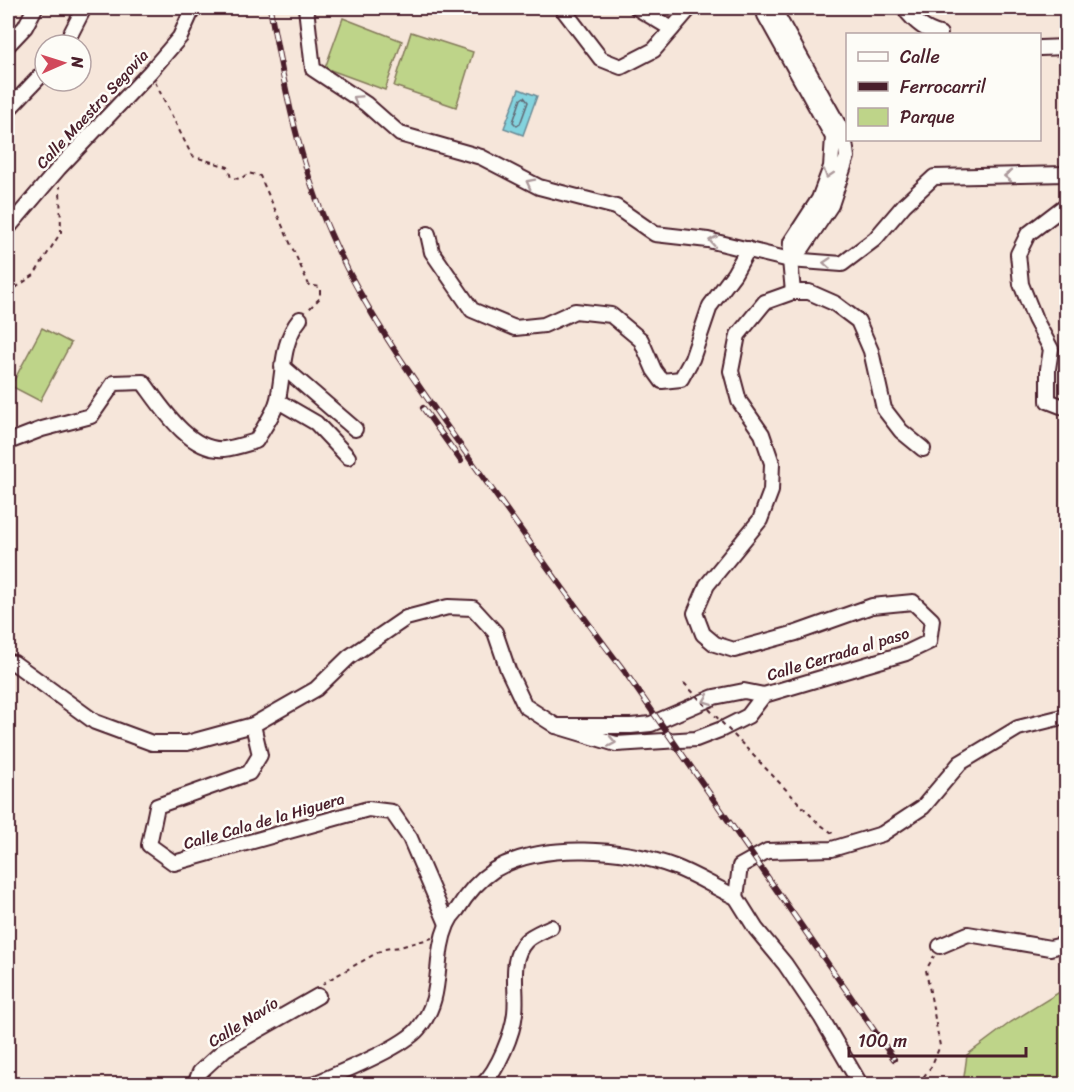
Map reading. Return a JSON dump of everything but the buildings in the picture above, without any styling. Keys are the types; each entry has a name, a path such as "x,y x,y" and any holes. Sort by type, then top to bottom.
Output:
{"street":[{"path":"8,45 25,27 35,8"},
{"path":"71,33 84,8"},
{"name":"Calle Maestro Segovia","path":"8,228 59,168 180,37 193,8"},
{"path":"306,8 313,69 366,105 400,134 481,157 539,187 616,207 655,234 708,240 790,260 842,264 875,239 904,205 934,177 1066,174"},
{"path":"562,8 601,59 621,67 654,50 690,8"},
{"path":"637,8 672,29"},
{"path":"764,8 765,15 833,137 831,167 819,199 791,242 793,292 809,292 834,303 858,321 871,351 884,409 901,431 923,449"},
{"path":"773,8 844,135 847,157 831,206 803,247 790,260"},
{"path":"904,8 914,21 934,33"},
{"path":"1041,48 1066,47"},
{"path":"8,110 33,84"},
{"path":"1066,206 1028,234 1018,254 1021,284 1035,319 1052,348 1048,369 1048,400 1066,408"},
{"path":"428,234 432,252 472,310 515,328 544,325 575,310 611,315 641,340 662,381 681,379 692,359 710,306 734,274 748,249"},
{"name":"Calle Cerrada al paso","path":"556,726 651,724 714,697 744,691 764,695 906,653 929,642 932,620 913,602 872,606 796,633 734,650 716,644 703,634 695,613 707,585 760,519 771,491 772,463 762,434 739,401 731,371 738,335 765,302 793,292"},
{"path":"8,442 42,429 91,416 114,383 143,382 176,425 202,446 223,450 256,441 278,401 282,366 291,329 300,319"},
{"path":"282,366 355,429"},
{"path":"278,401 316,423 348,458"},
{"name":"Calle Cerrada al paso","path":"253,725 316,689 349,657 406,618 448,608 473,608 495,632 508,670 525,706 556,726 616,744 696,739 748,716 764,695"},
{"path":"10,664 95,722 152,743 187,743 253,725"},
{"path":"736,897 740,866 767,851 832,849 882,834 923,807 960,763 1018,728 1066,716"},
{"name":"Calle Cala de la Higuera","path":"253,725 260,755 249,773 158,806 149,845 174,863 368,809 392,812 410,838 447,924"},
{"path":"314,1084 397,1045 418,1030 432,1005 438,983 447,924 466,895 494,871 524,858 573,850 620,853 675,867 736,897 756,929 821,1017 860,1084"},
{"path":"483,1084 489,1079 507,1043 515,1014 515,959 526,940 550,927"},
{"path":"940,946 968,934 1050,948 1066,944"},
{"name":"Calle Navío","path":"195,1084 200,1072 225,1049 318,996"}],"path":[{"path":"150,72 192,156 228,167 231,178 241,179 248,173 261,176 309,285 320,287 320,298 300,319"},
{"path":"8,293 34,275 61,232 59,168"},
{"path":"684,683 818,824 836,835"},
{"path":"318,996 325,982 384,949 400,947 430,937 443,940"},
{"path":"918,1084 931,1068 940,1046 926,970 940,946"}],"green space":[{"path":"343,18 402,41 385,90 325,68"},
{"path":"411,32 473,52 456,107 394,86"},
{"path":"42,328 71,343 40,401 11,386"},
{"path":"1066,988 1066,1084 963,1084 967,1055 1011,1022"}],"water":[{"path":"519,89 537,96 523,135 504,128"}],"railway":[{"path":"270,8 287,95 310,180 331,235 379,325 436,410 625,672 894,1059"},
{"path":"423,408 461,461"}]}
